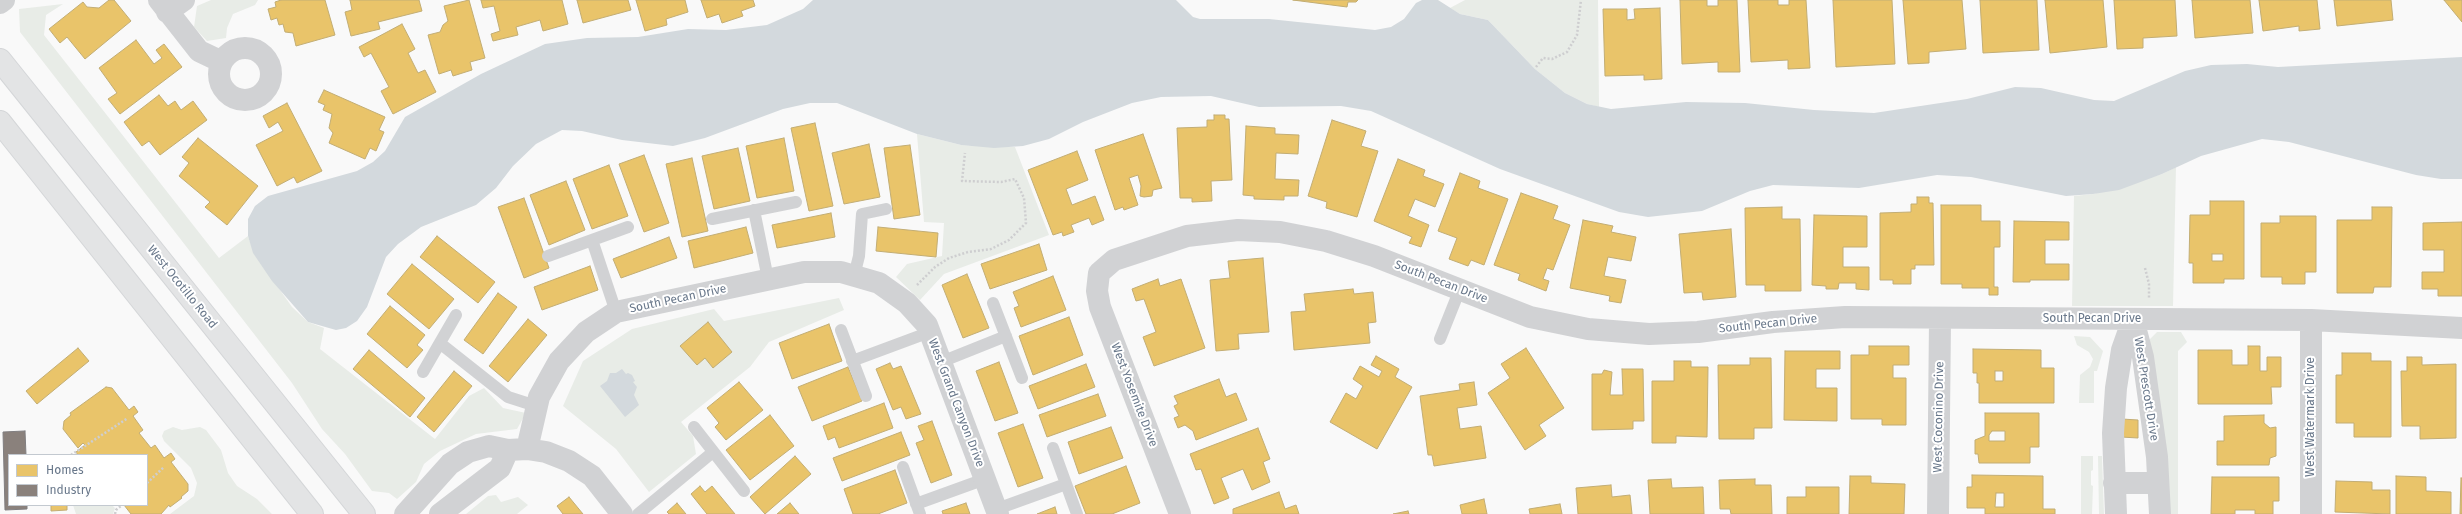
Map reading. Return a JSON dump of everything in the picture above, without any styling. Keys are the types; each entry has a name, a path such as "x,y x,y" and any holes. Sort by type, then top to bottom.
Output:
{"main road":[{"name":"West Ocotillo Road","path":"0,60 364,514"},
{"path":"0,122 312,514"}],"street":[{"path":"0,3 4,0"},
{"path":"170,4 199,51 222,62"},
{"name":"South Pecan Drive","path":"1099,273 1114,260 1188,236 1238,230 1280,232 1326,241 1374,256 1530,317 1588,329 1649,334 1698,332 1773,322 1845,318 1940,320 2311,320 2462,328"},
{"name":"South Pecan Drive","path":"440,514 500,468 517,450 539,397 560,361 586,332 616,312 804,272 840,272 879,283 902,299"},
{"name":"West Yosemite Drive","path":"1099,273 1097,290 1100,308 1180,514"},
{"name":"West Grand Canyon Drive","path":"902,299 927,325 997,512"},
{"name":"West Prescott Drive","path":"2116,514 2113,433 2116,388 2122,350 2133,319"},
{"name":"West Prescott Drive","path":"2133,319 2143,357 2158,483 2160,514"},
{"name":"West Coconino Drive","path":"1938,514 1940,320"},
{"name":"West Watermark Drive","path":"2311,320 2311,514"},
{"path":"405,514 450,464 468,452 489,446 517,450 569,461 592,476 622,514"},
{"path":"450,464 472,489"},
{"path":"2114,483 2158,483"}],"lane":[{"path":"712,219 796,202"},
{"path":"854,276 859,256 862,214 886,209"},
{"path":"754,210 768,279"},
{"path":"548,256 628,226"},
{"path":"592,240 616,312"},
{"path":"1440,339 1460,289"},
{"path":"993,303 1022,378"},
{"path":"423,372 441,344 456,315"},
{"path":"840,330 866,396"},
{"path":"852,361 930,332"},
{"path":"941,362 1006,336"},
{"path":"441,344 508,397 536,406"},
{"path":"694,427 744,491"},
{"path":"1053,448 1077,514"},
{"path":"638,514 714,452"},
{"path":"903,467 918,509 985,479"},
{"path":"997,512 1066,484"}],"path":[{"path":"1536,67 1543,58 1552,59 1566,52 1577,35 1581,0"},
{"path":"902,299 940,264 968,252 991,249 1008,240 1026,223 1024,198 1015,179 1001,182 962,181 966,153"},
{"path":"2145,268 2149,284 2149,305"},
{"path":"73,454 128,418"},
{"path":"148,482 164,467"},
{"path":"115,514 121,506"}],"shaded area":[{"path":"211,0 258,0 255,5 233,14 227,28 226,38 207,41 194,27 197,6"},
{"path":"813,0 1176,0 1193,17 1200,19 1269,19 1375,30 1391,27 1404,19 1416,3 1422,0 1438,0 1460,14 1488,20 1535,69 1565,93 1587,104 1611,109 1686,102 1745,103 1814,110 1874,113 1967,99 2015,87 2041,88 2094,100 2114,101 2185,71 2211,65 2247,64 2278,67 2462,57 2462,179 2441,179 2416,175 2289,142 2262,139 2201,156 2162,174 2119,190 2093,194 2066,196 1971,177 1937,175 1859,188 1773,185 1750,191 1702,211 1648,217 1619,212 1500,169 1371,111 1341,106 1259,107 1211,96 1161,97 1132,103 1083,122 1049,139 1023,146 994,148 961,145 917,134 837,103 810,103 783,109 705,138 673,146 622,140 582,131 562,130 536,144 513,166 496,188 476,205 421,227 398,244 386,257 367,307 357,321 346,328 336,330 308,322 272,281 253,253 248,236 248,219 255,206 268,196 357,171 373,162 385,151 405,117 481,74 545,44 587,38 638,37 688,29 726,30 767,25 803,9"},
{"path":"1465,0 1598,0 1599,107 1587,104 1565,93 1535,69 1488,20 1460,14 1450,8"},
{"path":"63,4 46,15 44,35 219,258 248,236 254,253 292,307 308,322 324,328 320,349 435,439 469,396 484,388 503,408 526,413 517,429 476,434 440,451 424,464 416,482 397,499 389,493 372,491 345,454 322,429 292,383 20,32 19,9"},
{"path":"917,134 961,145 1015,147 1049,235 944,274 920,300 896,277 907,264 942,256 944,223 924,222"},
{"path":"2176,167 2173,306 2072,306 2074,196 2093,194 2162,174"},
{"path":"839,298 844,310 769,342 750,367 681,422 693,436 696,454 649,492 616,449 563,406 583,361 632,329 714,309 724,321"},
{"path":"2157,332 2181,332 2187,342 2178,351 2178,514 2166,514 2148,341"},
{"path":"2074,336 2090,337 2103,351 2097,371 2094,371 2094,403 2079,403 2080,375 2090,367 2093,359 2089,352 2077,345"},
{"path":"622,369 626,374 628,373 632,375 635,381 633,382 637,387 634,395 639,405 625,417 600,386 607,381 610,373 616,373"},
{"path":"173,427 182,430 200,427 206,430 221,450 228,473 237,486 257,499 272,514 170,514 194,496 197,483 191,468 164,441 162,436 164,431"},
{"path":"2081,456 2093,456 2093,470 2091,471 2091,485 2093,486 2092,514 2081,514"},
{"path":"2098,456 2102,456 2104,514 2099,514"},
{"path":"496,495 501,502 518,497 528,505 517,514 466,514 488,496"},
{"path":"73,506 113,506 115,508 113,514 76,514"}],"building: Homes":[{"path":"109,0 114,0 131,21 85,59 67,37 60,43 49,29 83,2 87,7 99,8"},
{"path":"281,0 325,0 335,35 296,46 293,33 285,32 283,24 279,25 277,18 271,20 268,9 276,7 275,2"},
{"path":"350,0 419,0 422,11 378,22 380,29 351,36 345,12 352,10"},
{"path":"469,0 485,58 470,62 472,70 453,76 451,70 439,74 428,35 440,32 443,25 448,21 444,6"},
{"path":"481,0 562,0 568,24 543,31 540,20 516,27 518,35 493,41 491,34 500,31 494,6 483,8"},
{"path":"577,0 628,0 631,10 583,23"},
{"path":"636,0 685,0 688,12 666,19 667,25 645,31"},
{"path":"701,0 753,0 755,6 741,11 743,16 722,23 719,14 707,18"},
{"path":"1293,0 1358,0 1356,2 1348,2 1347,7"},
{"path":"1680,0 1707,0 1707,6 1718,6 1718,0 1737,0 1740,72 1718,72 1718,62 1682,64"},
{"path":"1748,0 1778,0 1778,5 1789,5 1789,0 1806,0 1810,68 1788,69 1788,60 1751,62"},
{"path":"1833,0 1892,0 1895,64 1836,67"},
{"path":"1903,0 1962,0 1966,49 1929,52 1929,63 1908,64"},
{"path":"1980,0 2037,0 2039,50 1983,53"},
{"path":"2045,0 2103,0 2107,47 2050,53"},
{"path":"2114,0 2175,0 2177,36 2143,38 2143,48 2117,49"},
{"path":"2192,0 2250,0 2253,33 2195,38"},
{"path":"2259,0 2317,0 2320,29 2299,31 2299,26 2263,31"},
{"path":"2334,0 2391,0 2393,20 2337,26"},
{"path":"2444,0 2462,0 2462,22"},
{"path":"1660,8 1662,79 1644,80 1644,75 1605,76 1603,9 1627,9 1627,20 1635,19 1634,9"},
{"path":"402,24 415,49 408,53 418,73 425,70 436,92 393,114 381,91 389,87 371,53 364,57 359,47"},
{"path":"136,40 154,64 162,58 156,50 164,44 182,67 120,114 108,99 117,93 99,68"},
{"path":"324,90 385,117 379,130 384,132 376,151 370,148 365,159 329,143 333,133 329,128 332,114 323,110 325,105 318,102"},
{"path":"159,95 168,106 175,101 181,110 193,101 207,120 160,155 149,141 142,146 124,122"},
{"path":"287,103 322,171 297,183 294,177 277,186 256,145 283,131 278,122 269,128 263,116"},
{"path":"1214,115 1225,115 1225,119 1229,119 1232,180 1211,181 1212,201 1192,202 1192,198 1180,198 1177,128 1207,127 1207,120 1214,120"},
{"path":"1332,120 1366,131 1361,146 1378,151 1357,217 1326,208 1327,202 1308,196"},
{"path":"815,123 833,206 809,211 791,128"},
{"path":"1246,126 1275,128 1275,134 1299,135 1298,154 1276,153 1275,179 1299,180 1298,196 1284,196 1284,200 1254,199 1254,196 1243,195"},
{"path":"1143,134 1162,188 1153,190 1152,196 1140,196 1141,186 1138,175 1129,178 1138,205 1124,210 1123,207 1115,210 1095,150"},
{"path":"198,138 258,186 227,225 205,207 210,202 179,176 189,163 182,157"},
{"path":"784,138 794,191 757,198 746,146"},
{"path":"869,144 880,197 844,204 832,153"},
{"path":"910,145 920,215 894,219 884,148"},
{"path":"738,148 750,201 714,209 702,156"},
{"path":"1077,151 1088,180 1066,189 1072,205 1095,196 1104,220 1092,225 1089,218 1071,225 1074,232 1063,236 1062,232 1053,235 1028,170"},
{"path":"644,155 669,223 644,232 619,164"},
{"path":"692,158 708,231 682,237 666,164"},
{"path":"1398,159 1425,170 1423,176 1444,184 1435,207 1415,199 1408,216 1429,225 1421,247 1409,243 1412,237 1374,221"},
{"path":"609,165 628,216 592,229 573,179"},
{"path":"1460,173 1480,181 1478,188 1508,199 1484,265 1471,260 1468,266 1449,259 1457,238 1438,231"},
{"path":"566,181 585,230 549,245 530,195"},
{"path":"1521,193 1558,206 1553,219 1570,225 1553,270 1547,268 1543,279 1549,281 1546,291 1518,280 1520,274 1494,265"},
{"path":"1917,197 1929,197 1929,203 1933,203 1934,265 1915,265 1915,269 1911,269 1911,284 1893,284 1893,280 1880,280 1880,213 1911,212 1911,204 1917,204"},
{"path":"524,198 549,268 524,278 498,207"},
{"path":"2210,201 2244,201 2244,279 2224,279 2224,283 2193,283 2193,263 2189,263 2190,215 2210,215","holes":["2212,254 2223,254 2223,261 2212,261"]},
{"path":"1941,205 1981,205 1981,221 2000,221 2000,247 1994,247 1994,287 1998,287 1998,295 1989,295 1989,288 1962,288 1962,284 1941,284"},
{"path":"1782,207 1782,219 1800,219 1801,291 1765,291 1765,285 1746,285 1745,208"},
{"path":"2372,207 2392,207 2391,287 2374,287 2373,293 2337,293 2337,220 2372,220"},
{"path":"831,213 835,237 777,248 772,225"},
{"path":"1814,215 1867,216 1867,247 1843,247 1843,267 1869,267 1869,290 1856,289 1856,283 1839,283 1838,289 1826,289 1826,286 1812,285"},
{"path":"2280,216 2316,216 2316,272 2305,272 2305,284 2282,284 2282,277 2261,277 2261,223 2280,223"},
{"path":"1583,220 1613,226 1611,232 1636,237 1631,261 1608,257 1604,276 1626,280 1621,303 1609,301 1610,296 1570,288"},
{"path":"2014,221 2069,222 2069,240 2045,240 2045,264 2069,264 2069,280 2030,280 2030,282 2013,282"},
{"path":"2462,222 2462,296 2438,296 2438,289 2422,289 2422,272 2444,272 2444,250 2423,250 2423,223"},
{"path":"746,227 753,253 694,268 688,241"},
{"path":"878,227 938,233 936,257 876,251"},
{"path":"1731,229 1736,297 1703,300 1702,292 1684,293 1679,234"},
{"path":"437,236 495,282 478,303 420,257"},
{"path":"669,237 677,258 621,278 613,259"},
{"path":"1039,244 1047,270 990,289 981,264"},
{"path":"1263,258 1269,332 1238,334 1239,349 1216,351 1210,280 1230,278 1228,261"},
{"path":"412,264 454,299 429,329 387,294"},
{"path":"590,266 598,290 542,310 534,287"},
{"path":"967,274 989,328 963,338 942,285"},
{"path":"1053,276 1066,310 1021,327 1014,308 1019,306 1013,292"},
{"path":"1158,279 1160,286 1181,279 1205,348 1154,366 1143,337 1156,332 1144,299 1136,301 1132,289"},
{"path":"1353,289 1354,294 1373,292 1376,322 1368,323 1370,343 1294,350 1291,312 1306,311 1304,294"},
{"path":"498,293 517,307 483,354 464,340"},
{"path":"390,306 425,335 417,345 423,350 407,368 367,334"},
{"path":"1069,317 1083,355 1033,375 1019,336"},
{"path":"528,319 547,335 508,382 489,366"},
{"path":"708,322 732,352 713,368 705,358 697,365 680,346"},
{"path":"829,324 842,361 792,379 779,343"},
{"path":"1869,346 1909,346 1909,365 1893,365 1893,378 1906,378 1906,425 1882,425 1882,419 1851,419 1851,355 1869,355"},
{"path":"2248,346 2260,346 2260,371 2267,371 2267,357 2281,357 2281,387 2271,387 2272,404 2198,404 2198,350 2232,350 2232,365 2248,365"},
{"path":"78,348 89,361 37,404 26,391"},
{"path":"1526,348 1564,408 1539,425 1546,436 1525,450 1488,393 1510,378 1501,364"},
{"path":"1973,349 2041,350 2041,368 2054,368 2054,403 1979,403 1979,383 1977,383 1977,373 1973,373","holes":["1995,371 2003,371 2003,381 1995,381"]},
{"path":"369,350 425,398 410,417 353,369"},
{"path":"1785,351 1840,351 1840,369 1816,369 1816,388 1837,388 1837,421 1784,420"},
{"path":"2342,353 2371,353 2371,361 2391,361 2391,437 2354,437 2354,423 2336,423 2336,375 2342,375"},
{"path":"1376,356 1399,369 1395,377 1412,387 1377,449 1330,422 1346,393 1356,399 1363,386 1353,379 1360,366 1379,377 1382,371 1371,365"},
{"path":"2407,357 2422,357 2422,365 2456,364 2456,438 2420,439 2420,426 2402,426 2401,371 2407,371"},
{"path":"1750,358 1771,358 1772,428 1754,428 1754,439 1719,439 1718,365 1750,365"},
{"path":"1674,361 1691,361 1691,367 1708,367 1707,437 1676,436 1676,443 1652,443 1652,381 1674,381"},
{"path":"999,362 1018,413 995,421 976,371"},
{"path":"890,363 893,369 901,366 921,414 906,419 901,407 893,410 876,369"},
{"path":"1086,364 1095,387 1038,409 1029,386"},
{"path":"848,367 862,401 812,421 798,387"},
{"path":"1622,369 1643,369 1644,421 1633,421 1633,429 1592,430 1592,374 1602,374 1604,370 1612,372 1610,395 1623,395"},
{"path":"454,371 472,386 434,432 417,417"},
{"path":"1219,379 1226,397 1236,393 1247,420 1196,440 1193,431 1185,425 1178,428 1174,418 1179,416 1174,406 1178,404 1174,396"},
{"path":"739,382 763,410 726,440 715,427 719,423 707,408"},
{"path":"1474,382 1477,405 1457,408 1460,429 1481,426 1486,458 1434,466 1432,455 1428,455 1420,396 1460,390 1459,384"},
{"path":"106,387 112,388 129,410 134,406 138,412 133,416 143,430 139,433 151,448 155,445 164,458 171,453 175,459 171,462 188,484 188,491 181,497 182,498 170,507 169,505 161,514 131,514 125,506 148,506 148,454 77,454 76,452 85,445 83,443 78,448 63,429 64,421 71,415 70,413"},
{"path":"1098,394 1106,416 1047,437 1039,415"},
{"path":"884,403 893,428 839,448 835,437 828,440 823,426"},
{"path":"1985,413 2039,413 2039,447 2030,447 2030,463 1979,463 1978,454 1975,454 1975,440 1985,436","holes":["1992,431 2005,431 2005,441 1989,441 1989,435"]},
{"path":"770,415 794,446 750,480 726,450"},
{"path":"2264,415 2264,423 2270,428 2276,427 2276,456 2270,458 2269,465 2217,465 2217,441 2224,441 2224,416"},
{"path":"2122,419 2138,420 2138,438 2121,437"},
{"path":"932,421 952,475 931,483 916,443 924,440 918,426"},
{"path":"1023,424 1043,478 1018,487 998,433"},
{"path":"1111,427 1123,458 1079,474 1068,442"},
{"path":"1258,428 1270,459 1263,462 1270,482 1252,490 1243,469 1221,478 1229,498 1214,504 1201,469 1196,470 1190,454"},
{"path":"901,432 910,455 842,481 833,458"},
{"path":"795,456 811,474 765,514 750,497"},
{"path":"1126,466 1140,503 1112,514 1086,514 1075,486"},
{"path":"895,470 907,503 878,514 853,514 844,489"},
{"path":"1972,475 2043,476 2043,509 2055,509 2055,514 1985,514 1985,508 1967,508 1967,487 1972,487","holes":["1996,493 2004,493 2004,507 1995,507"]},
{"path":"1850,476 1871,476 1871,483 1905,484 1904,514 1849,514"},
{"path":"2396,476 2426,477 2426,491 2451,492 2451,514 2396,514"},
{"path":"2212,477 2279,477 2279,501 2273,501 2273,514 2255,514 2255,510 2235,510 2235,514 2211,514"},
{"path":"2461,478 2462,514 2460,514"},
{"path":"1671,479 1672,488 1703,487 1704,514 1650,514 1648,480"},
{"path":"1755,479 1755,485 1771,485 1772,514 1731,514 1730,509 1720,509 1719,480"},
{"path":"2336,481 2372,482 2372,490 2390,490 2390,514 2335,512"},
{"path":"1611,485 1612,497 1630,495 1632,514 1578,514 1576,488"},
{"path":"700,486 705,492 712,486 735,514 707,514 691,494"},
{"path":"1806,487 1839,487 1839,514 1787,514 1787,497 1806,497"},
{"path":"1279,492 1285,509 1296,505 1299,514 1233,514 1233,509"},
{"path":"569,497 583,514 563,514 557,506"},
{"path":"1484,499 1487,514 1462,514 1460,505"},
{"path":"677,503 686,514 669,514 667,512"},
{"path":"790,503 799,514 777,514"},
{"path":"966,503 970,514 943,514 942,511"},
{"path":"1560,504 1562,514 1530,514 1529,509"},
{"path":"51,506 67,506 67,510 51,511"},
{"path":"1055,507 1057,514 1037,514"},
{"path":"1408,511 1409,514 1393,514"}],"building: Industry":[{"path":"25,431 26,454 8,454 8,506 27,506 27,509 5,510 3,432"}]}
